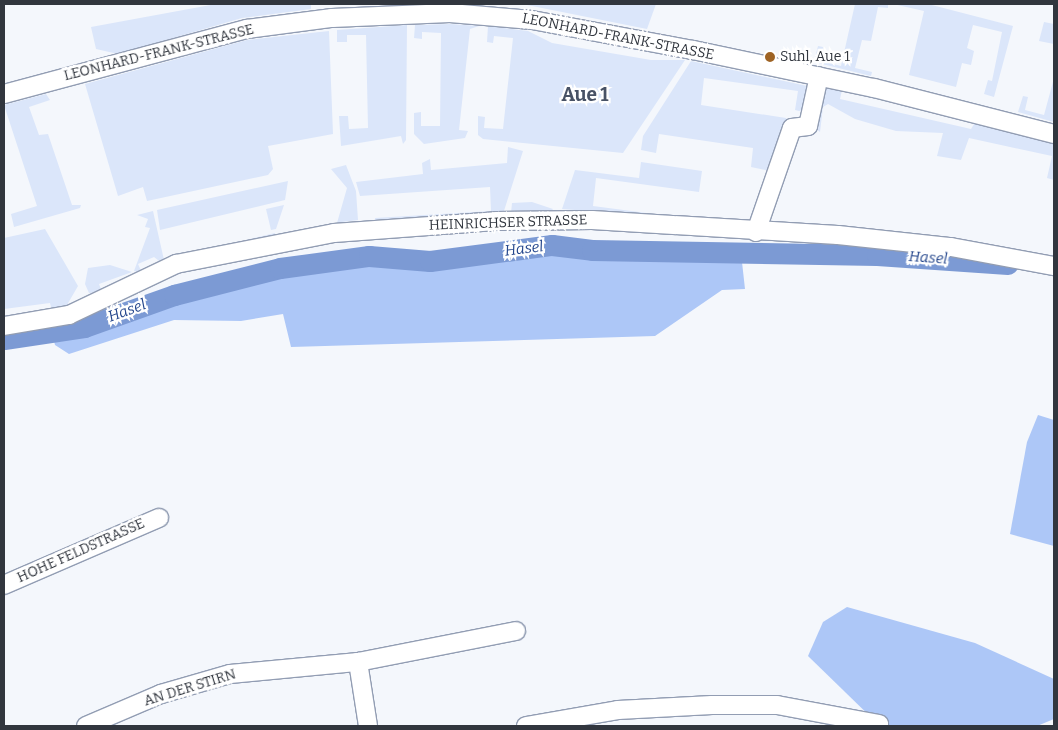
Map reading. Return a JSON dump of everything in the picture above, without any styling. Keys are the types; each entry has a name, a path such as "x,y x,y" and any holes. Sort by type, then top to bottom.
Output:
{"street":[{"name":"LEONHARD-FRANK-STRASSE","path":"4,94 247,30 412,13 532,20 819,76 1054,134"},
{"path":"756,232 792,128 808,126 819,76"},
{"name":"HEINRICHSER STRASSE","path":"4,326 69,315 176,264 334,233 496,221 592,220 756,232 838,235 950,247 1054,266"},
{"name":"HOHE FELDSTRASSE","path":"4,585 159,518"},
{"name":"AN DER STIRN","path":"86,726 162,694 230,674 358,662 516,631"},
{"path":"358,662 368,726"},
{"path":"526,726 618,710 727,705 778,705 879,724"}],"shaded area":[{"path":"216,4 311,4 311,9 242,18 118,54 96,49 91,27"},
{"path":"522,4 656,4 647,29"},
{"path":"855,4 888,4 888,8 878,7 871,41 862,40 855,68 872,72 871,76 814,62 818,46 823,47 821,61 841,66"},
{"path":"893,4 928,4 1013,26 994,97 984,94 988,80 992,81 1002,32 973,25 967,48 974,51 971,65 962,63 956,87 909,75 924,11"},
{"path":"1044,22 1054,24 1054,44 1039,41"},
{"path":"450,24 479,26 470,29 459,130 468,131 465,138 424,144 414,134 414,113 421,112 421,126 440,126 441,33 422,32 422,39 414,38 415,25"},
{"path":"407,25 406,140 403,144 401,136 341,146 339,116 348,116 349,129 368,128 366,35 347,35 347,42 337,42 337,30"},
{"path":"488,26 528,31 552,43 651,60 685,60 623,153 483,139 478,135 478,116 485,117 484,128 503,129 513,38 494,36 493,43 487,42"},
{"path":"329,31 333,134 268,146 273,169 268,175 147,201 143,187 118,196 85,84 247,40"},
{"path":"691,61 812,87 804,110 799,111 795,110 798,91 704,78 701,105 786,118 788,124 770,171 751,167 753,148 659,134 656,153 641,150 643,136"},
{"path":"1054,78 1054,122 1018,112 1023,96 1028,97 1025,110 1044,115"},
{"path":"822,86 842,90 840,99 971,129 976,121 1054,142 1054,180 1047,178 1052,156 969,138 961,160 937,156 943,133 896,131 855,119 828,104 823,107 820,132 814,127"},
{"path":"46,94 50,100 29,107 39,135 48,134 72,205 81,205 80,208 14,227 11,214 37,206 4,105"},
{"path":"508,147 523,151 503,214 376,226 375,218 491,211 490,187 360,196 356,182 423,174 422,163 430,159 431,170 507,163"},
{"path":"641,162 702,171 699,192 596,178 593,206 700,220 562,209 575,170 639,178"},
{"path":"346,165 356,191 358,220 342,222 343,230 335,230 347,188 331,169"},
{"path":"288,181 285,200 160,230 157,210"},
{"path":"532,202 553,209 549,214 511,213 512,203"},
{"path":"284,205 276,229 271,230 266,209"},
{"path":"153,211 164,260 275,233 274,242 163,264 154,257 138,264 142,273 134,271 150,228 145,227 148,219 137,215"},
{"path":"45,229 78,286 67,305 52,311 50,303 4,309 4,238"},
{"path":"552,245 592,250 741,253 745,289 722,290 655,336 291,347 283,314 241,321 174,320 69,354 55,345 52,333 84,327 174,295 323,260 369,256 430,261"},
{"path":"110,265 132,272 99,284 102,292 89,293 85,284 88,268"},
{"path":"1038,415 1054,420 1054,546 1010,534 1027,442"},
{"path":"847,607 975,643 1054,679 1054,719 1037,726 880,726 808,656 823,622"}],"waterway":[{"name":"Hasel","path":"4,339 84,327 174,295 280,268 369,256 430,261 552,245 592,250 877,255 1008,264"}],"place":[{"name":"Suhl, Aue 1","path":"770,57"}],"district":[{"name":"Aue 1","path":"585,95"}]}
